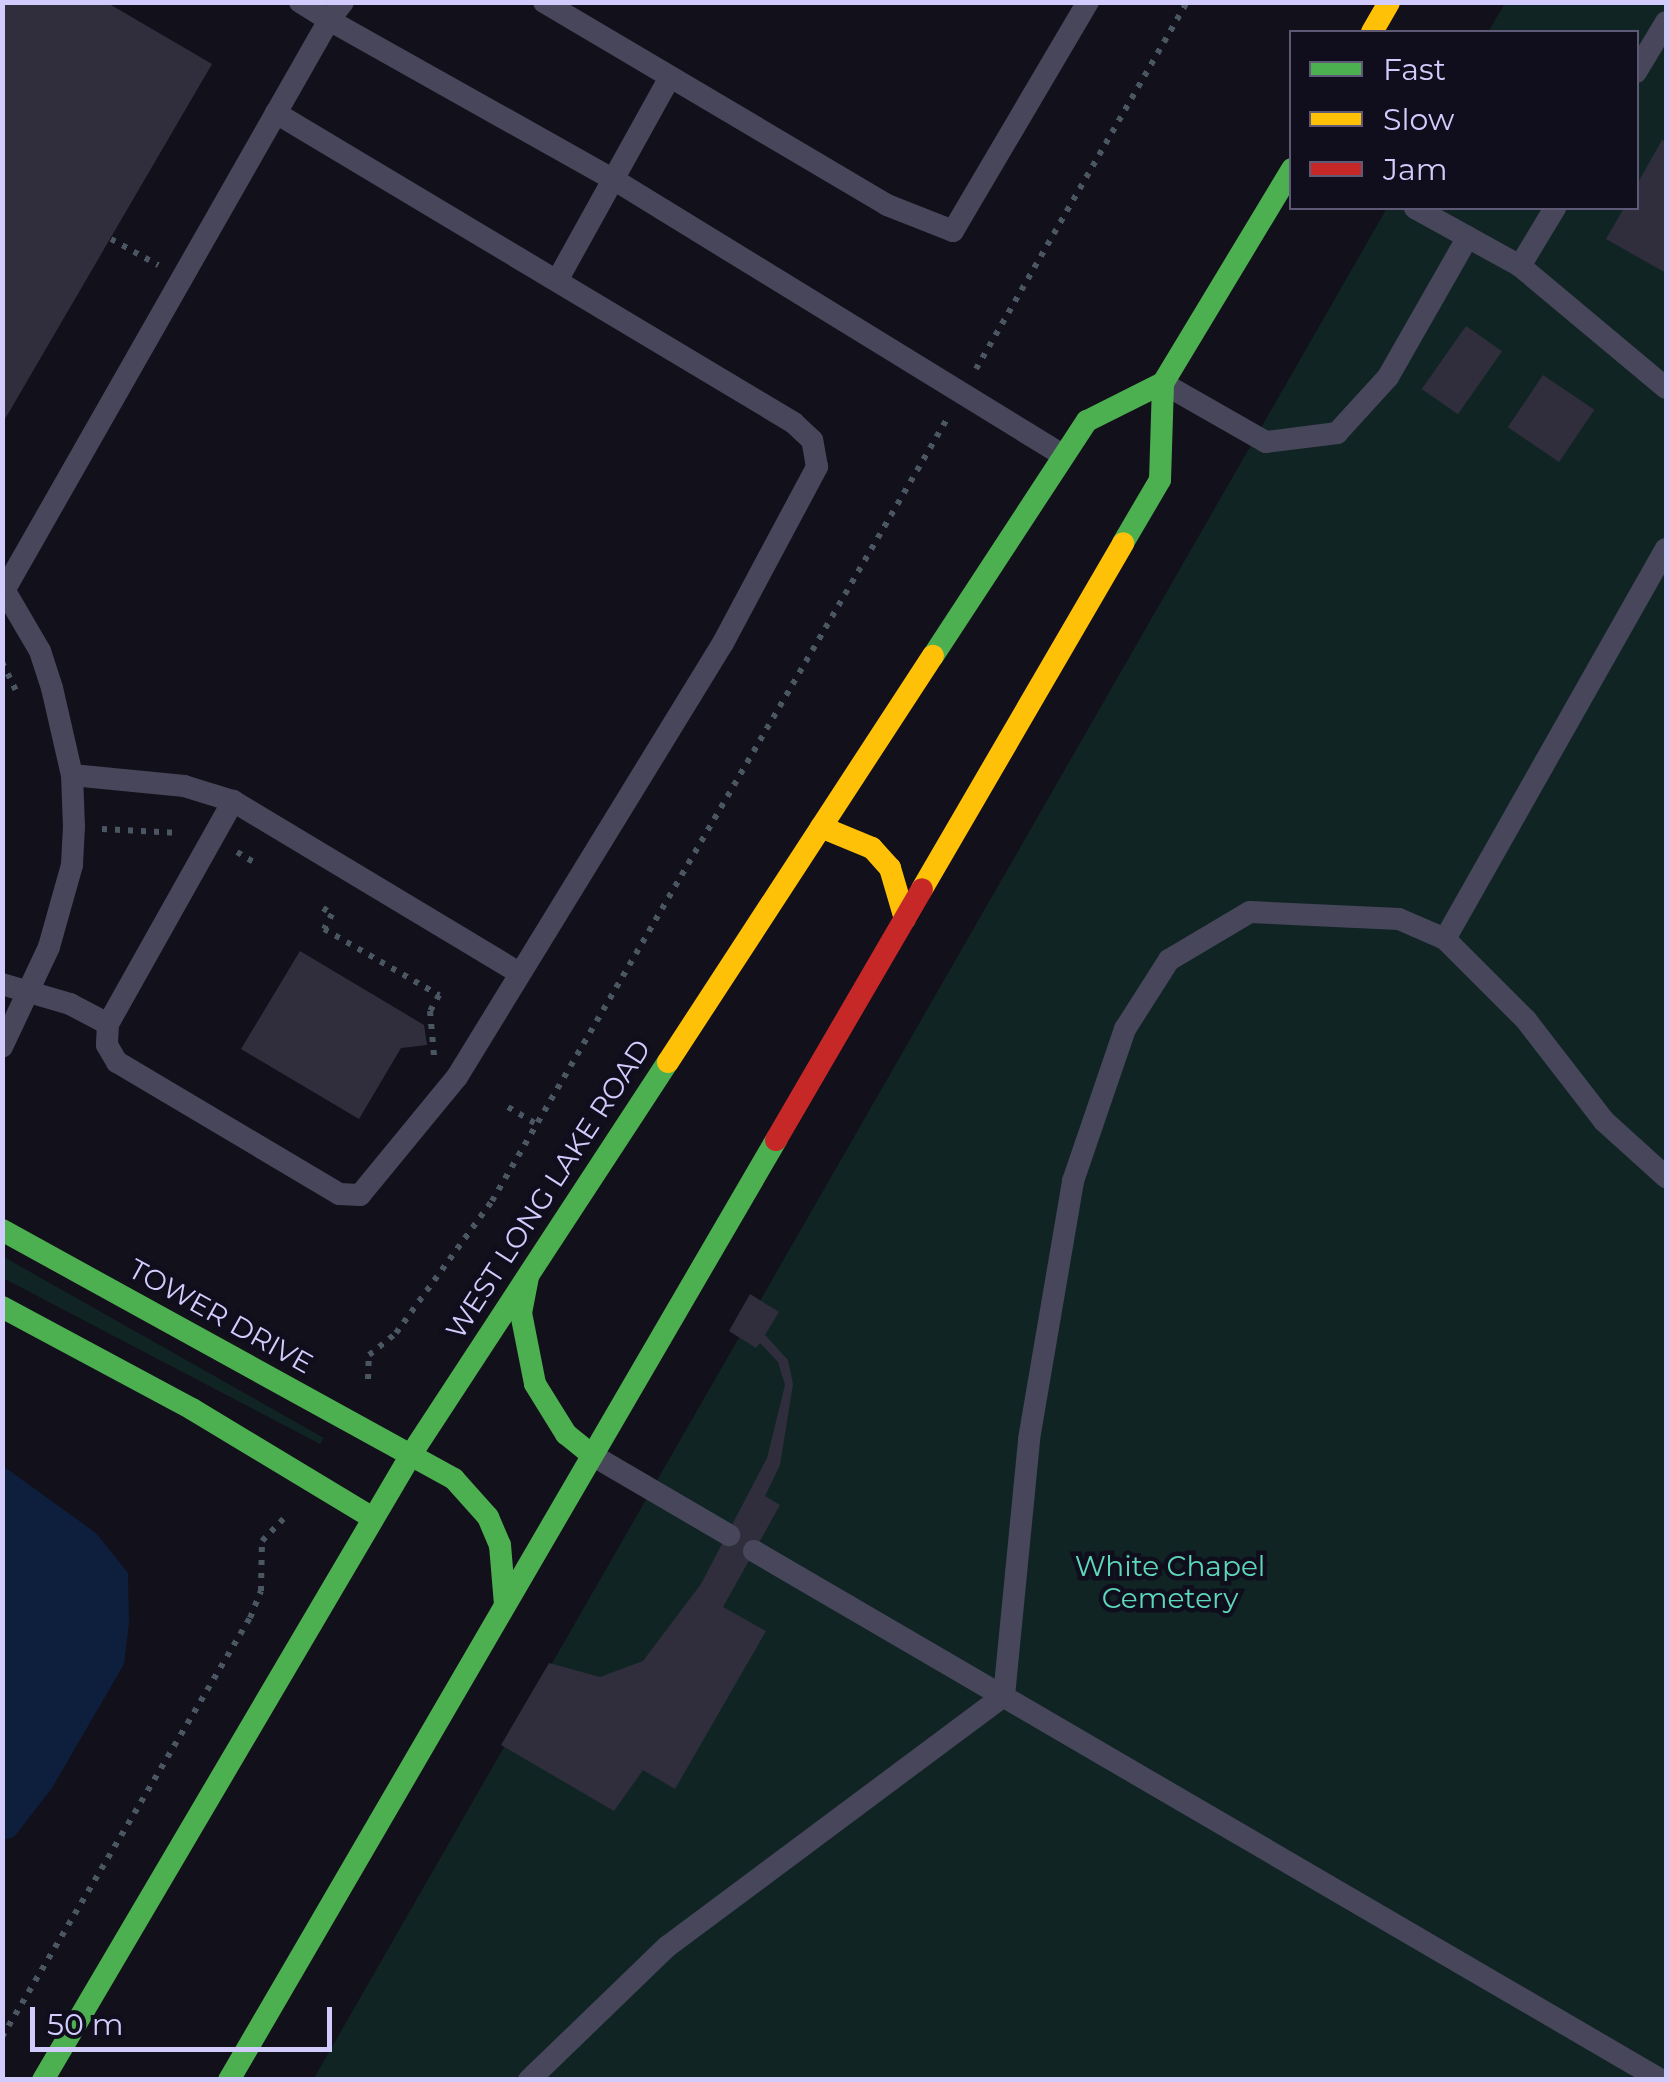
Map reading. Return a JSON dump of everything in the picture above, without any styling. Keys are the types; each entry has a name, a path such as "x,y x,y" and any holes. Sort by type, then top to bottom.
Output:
{"main road":[{"path":"1373,30 1389,2"},
{"path":"228,2080 1160,480 1163,383 1289,173"},
{"name":"WEST LONG LAKE ROAD","path":"43,2080 412,1453 1064,456 1088,421 1163,383"},
{"path":"822,828 872,848 890,868 905,919"},
{"name":"TOWER DRIVE","path":"2,1230 454,1479 488,1517 500,1545 505,1605"},
{"path":"530,1269 520,1313 534,1384 566,1434 592,1455"},
{"path":"2,1307 192,1409 373,1518"}],"lane":[{"path":"300,2 336,11 1064,456"},
{"path":"544,2 887,205 953,231 1088,2"},
{"path":"2,1047 28,993 72,865 72,775 40,651 4,587 336,11"},
{"path":"1650,64 1666,22"},
{"path":"558,279 618,182 670,77"},
{"path":"233,801 108,1024 106,1045 118,1062 338,1194 360,1196 457,1077 723,643 817,467 812,440 794,423 276,113"},
{"path":"1418,210 1520,266 1666,388"},
{"path":"1520,266 1554,210"},
{"path":"1163,383 1266,442 1337,433 1388,376 1468,237"},
{"path":"1445,939 1666,549"},
{"path":"72,775 184,786 233,801 518,972"},
{"path":"529,2080 668,1946 1004,1696 1047,1306 1073,1180 1126,1028 1168,960 1250,912 1400,919 1445,939 1526,1020 1604,1121 1666,1177"},
{"path":"2,984 70,1004 108,1024"},
{"path":"592,1455 728,1534"},
{"path":"754,1551 1662,2080"}],"path":[{"path":"370,1378 369,1355 396,1333 492,1201 1187,2"},
{"path":"111,238 162,267"},
{"path":"2,662 21,707"},
{"path":"101,828 183,834"},
{"path":"232,849 257,864"},
{"path":"323,908 332,914 324,929 439,995 430,1011 439,1067"},
{"path":"508,1107 535,1122"},
{"path":"2,2037 250,1618 261,1592 262,1541 282,1520"}],"green space":[{"name":"White Chapel Cemetery","path":"1505,3 1666,3 1666,2079 313,2080 1386,210 1639,210 1639,30 1489,30"},
{"path":"2,1256 324,1438 320,1444 3,1278"}],"water":[{"path":"3,1466 96,1533 128,1573 129,1623 124,1664 52,1788 14,1837 3,1840"}],"building":[{"path":"2,2 106,2 212,64 5,419"},
{"path":"1662,140 1666,142 1666,273 1606,239 1623,210 1639,210 1639,181"},
{"path":"1466,326 1502,351 1458,414 1422,389"},
{"path":"1543,375 1594,410 1559,462 1508,427"},
{"path":"300,951 424,1025 427,1045 401,1048 359,1119 241,1049"},
{"path":"750,1294 779,1312 765,1335 788,1360 793,1384 780,1465 765,1496 780,1505 723,1607 766,1631 675,1789 643,1770 614,1811 501,1745 549,1663 600,1677 643,1661 701,1584 767,1458 785,1385 778,1362 760,1343 756,1348 729,1331"}],"traffic: fast":[{"path":"1123,543 1160,480 1163,383 1289,174"},
{"path":"933,656 1087,421 1163,383"},
{"path":"43,2080 412,1453 668,1062"},
{"path":"229,2080 776,1140"},
{"path":"2,1230 454,1479 488,1517 500,1545 505,1605"},
{"path":"528,1277 521,1313 535,1384 566,1434 592,1455"},
{"path":"2,1307 192,1409 373,1518"}],"traffic: slow":[{"path":"1373,30 1389,2"},
{"path":"922,889 1123,543"},
{"path":"668,1062 933,656"},
{"path":"821,827 872,848 890,868 905,919"}],"traffic: jam":[{"path":"776,1140 922,889"}]}
